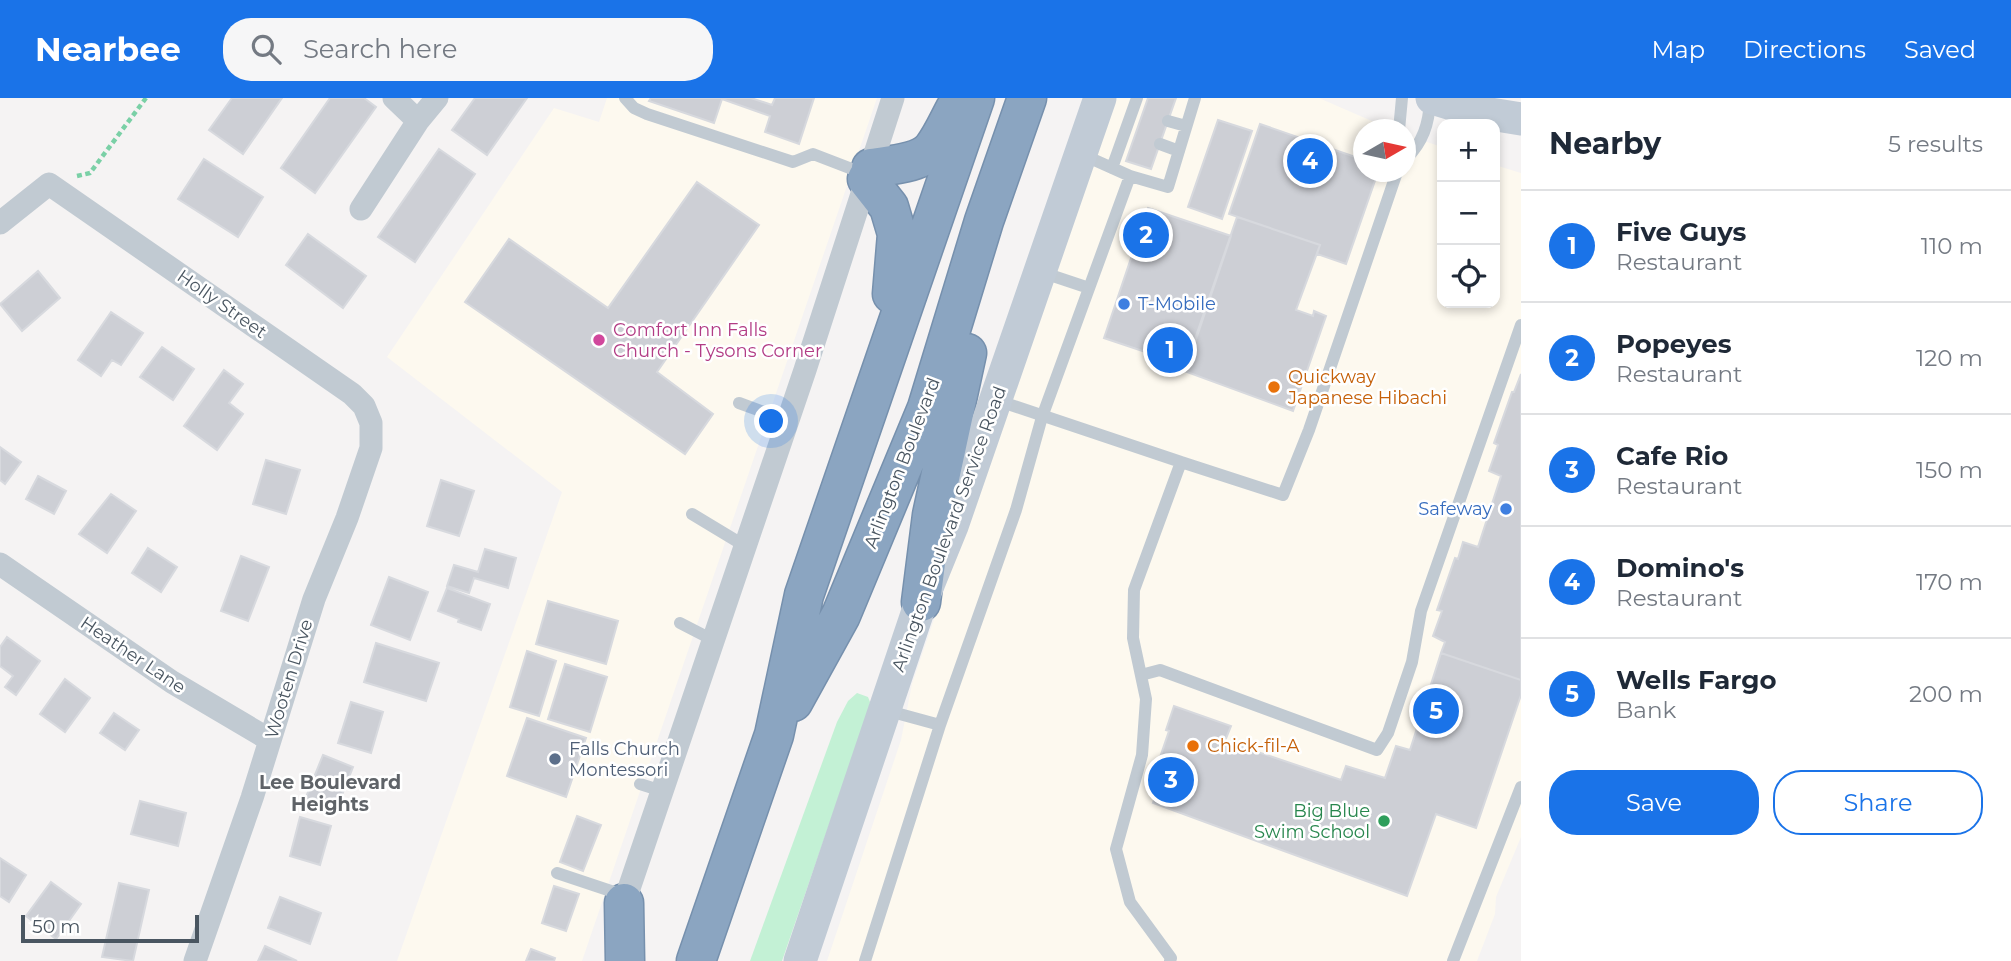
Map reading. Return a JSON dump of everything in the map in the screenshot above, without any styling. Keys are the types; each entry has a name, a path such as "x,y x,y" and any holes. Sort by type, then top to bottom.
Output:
{"highway":[{"path":"878,377 894,282 897,234 889,207 869,174 932,151 961,98"},
{"name":"Arlington Boulevard","path":"696,961 774,736 804,595 975,98"},
{"name":"Arlington Boulevard","path":"774,736 841,615 927,408 984,221 1027,98"},
{"path":"921,602 932,514 975,319 984,221"},
{"path":"625,900 625,961"}],"street":[{"path":"394,98 418,121"},
{"path":"361,209 418,121 437,98"},
{"path":"607,961 625,900 788,421 893,98"},
{"name":"Arlington Boulevard Service Road","path":"800,961 921,602 952,526 1100,98"},
{"path":"1431,98 1478,112 1521,119"},
{"path":"0,223 49,184"},
{"name":"Holly Street","path":"49,184 352,394 364,406 371,423 373,438"},
{"name":"Wooten Drive","path":"195,961 270,740 313,599 347,518 372,448 373,438"},
{"name":"Heather Lane","path":"0,564 172,682 270,740"}],"lane":[{"path":"625,98 634,108 647,114 793,162 813,154 869,174"},
{"path":"1081,154 1130,176 1168,187 1194,98"},
{"path":"1400,119 1402,98"},
{"path":"1416,149 1429,121 1431,98"},
{"path":"1112,168 1130,134 1138,107"},
{"path":"1168,121 1186,126"},
{"path":"1160,144 1179,150"},
{"path":"865,961 940,725 1016,510 1042,416 1130,176"},
{"path":"996,400 1283,495 1309,430 1394,182"},
{"path":"1040,272 1089,288"},
{"path":"1141,675 1160,670 1377,750 1388,733 1397,708 1412,662 1421,611 1521,325"},
{"path":"739,403 788,421"},
{"path":"1170,961 1171,958 1130,902 1116,849 1142,755 1146,699 1133,638 1133,590 1181,463"},
{"path":"692,514 745,546"},
{"path":"680,623 713,640"},
{"path":"885,709 940,725"},
{"path":"640,784 662,791"},
{"path":"1452,961 1521,788"},
{"path":"557,873 625,900"}],"path":[{"path":"49,184 90,173 146,98"}],"shaded area":[{"path":"607,98 877,98 582,961 397,961 562,492 387,357 554,108 599,122"},
{"path":"1112,98 1319,98 1367,119 1353,119 1353,182 1416,182 1416,138 1437,145 1437,308 1500,308 1500,167 1521,173 1521,837 1496,897 1495,914 1477,961 827,961 901,740 912,684"}],"green space":[{"path":"857,693 868,697 869,709 782,961 750,961 837,722 848,701"}],"building":[{"path":"232,98 282,98 243,154 209,130"},
{"path":"330,98 364,98 376,107 315,193 281,168"},
{"path":"475,98 527,98 487,155 452,130"},
{"path":"651,98 751,98 772,105 775,98 814,98 799,144 765,132 770,116 722,99 714,123 649,101"},
{"path":"1148,98 1176,98 1151,169 1126,161"},
{"path":"1218,120 1252,131 1222,219 1188,207"},
{"path":"1260,124 1353,156 1353,182 1375,182 1346,264 1317,254 1320,245 1229,214"},
{"path":"439,149 475,174 415,262 378,237"},
{"path":"204,159 263,197 238,237 178,199"},
{"name":"Comfort Inn Falls Church - Tysons Corner","path":"697,182 759,225 657,372 713,414 685,454 465,302 509,239 608,308"},
{"path":"1148,208 1231,236 1187,366 1104,338"},
{"path":"1237,217 1320,245 1296,310 1313,316 1314,311 1326,316 1293,411 1184,371"},
{"path":"308,234 366,276 343,308 286,265"},
{"path":"38,271 60,298 22,331 0,304"},
{"path":"111,312 143,333 121,365 112,360 101,376 78,360"},
{"path":"162,347 194,369 173,400 140,377"},
{"path":"224,370 243,384 229,403 243,414 217,450 184,426"},
{"name":"Safeway","path":"1521,374 1521,680 1441,653 1445,642 1433,636 1442,611 1437,610 1463,542 1478,547 1501,476 1489,471 1498,445 1494,443"},
{"path":"0,447 21,462 5,484 0,480"},
{"path":"266,460 300,470 286,514 253,504"},
{"path":"38,476 66,491 54,514 26,499"},
{"path":"441,480 474,491 459,536 427,526"},
{"path":"111,494 136,511 107,553 79,534"},
{"path":"148,548 177,567 161,592 132,573"},
{"path":"485,549 516,558 508,588 474,578 469,593 447,586 454,565 478,572"},
{"path":"241,556 269,567 248,621 221,611"},
{"path":"389,577 428,592 410,640 371,625"},
{"path":"447,588 490,604 481,630 438,611"},
{"path":"548,601 618,621 606,664 536,644"},
{"path":"7,637 40,661 16,695 5,687 13,676 0,666 0,647"},
{"path":"376,643 439,663 426,701 364,682"},
{"path":"527,651 556,661 539,716 510,707"},
{"path":"1441,653 1521,680 1521,695 1476,828 1436,814 1407,896 1153,803 1163,775 1155,772 1169,731 1166,730 1174,706 1231,726 1225,741 1341,780 1346,766 1385,778 1396,746 1410,750"},
{"path":"565,664 607,677 590,732 548,719"},
{"path":"65,679 90,698 65,732 40,714"},
{"path":"351,702 383,712 371,753 338,743"},
{"path":"114,713 139,730 125,750 100,733"},
{"path":"527,718 586,738 566,797 507,776"},
{"path":"323,755 353,767 334,815 304,802"},
{"path":"140,801 186,813 178,846 131,834"},
{"path":"577,816 601,825 583,871 560,862"},
{"path":"300,817 331,826 320,865 290,856"},
{"path":"0,858 26,875 9,902 0,896"},
{"path":"51,882 81,904 56,939 26,916"},
{"path":"119,883 149,890 133,961 102,957"},
{"path":"554,886 579,894 566,931 542,923"},
{"path":"280,897 321,913 310,944 268,928"},
{"path":"265,946 297,961 258,961"},
{"path":"531,949 555,958 554,961 526,961"}],"place":[{"name":"Domino's","path":"1310,161"},
{"name":"Popeyes","path":"1146,235"},
{"name":"T-Mobile","path":"1124,304"},
{"name":"Comfort Inn Falls Church - Tysons Corner","path":"599,340"},
{"name":"Five Guys","path":"1170,350"},
{"name":"Quickway Japanese Hibachi","path":"1274,387"},
{"name":"Safeway","path":"1506,509"},
{"name":"Wells Fargo","path":"1436,711"},
{"name":"Chick-fil-A","path":"1193,746"},
{"name":"Falls Church Montessori","path":"555,759"},
{"name":"Cafe Rio","path":"1171,780"},
{"name":"Big Blue Swim School","path":"1384,821"}],"district":[{"name":"Lee Boulevard Heights","path":"330,793"}]}
